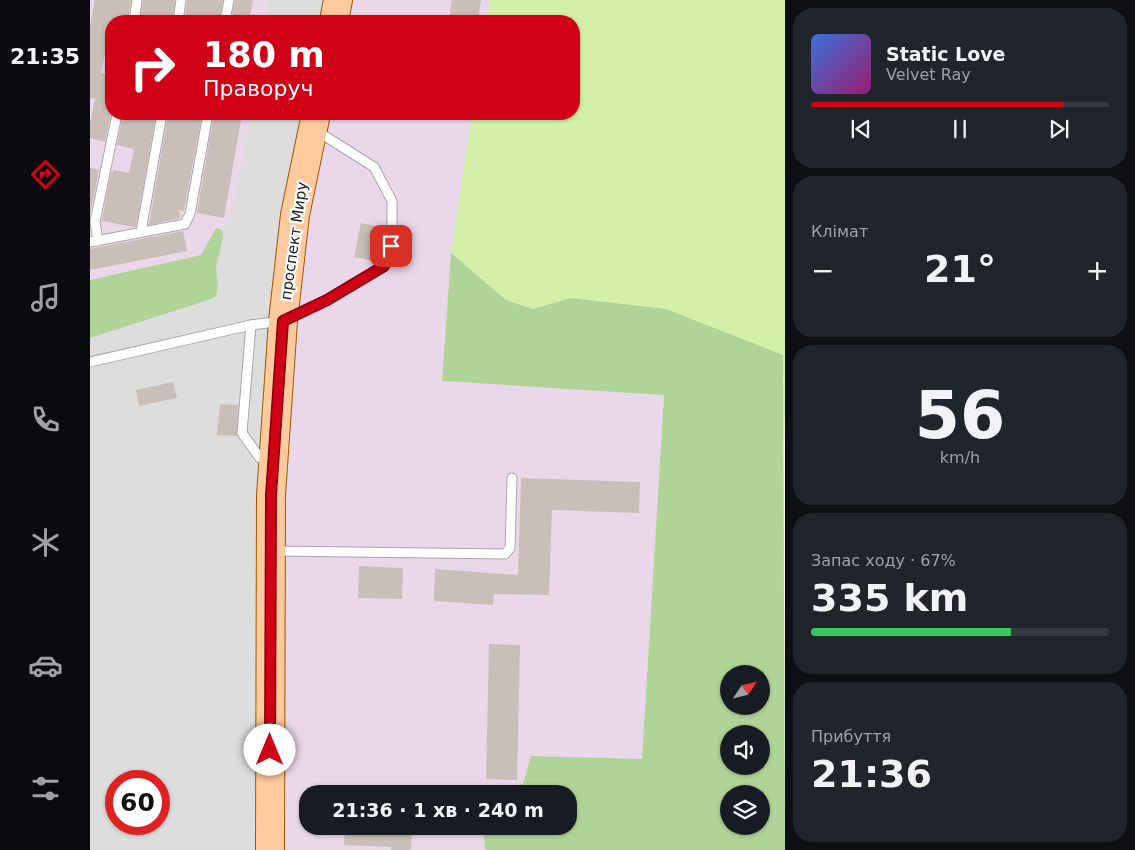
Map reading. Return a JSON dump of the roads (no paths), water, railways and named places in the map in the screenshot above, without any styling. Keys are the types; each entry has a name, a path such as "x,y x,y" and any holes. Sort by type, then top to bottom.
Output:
{"main road":[{"path":"335,15 338,0"},
{"name":"проспект Миру","path":"270,850 271,551 274,460 283,321 295,215 314,121"}],"lane":[{"path":"135,15 137,0"},
{"path":"179,15 181,0"},
{"path":"226,15 229,0"},
{"path":"116,120 95,222 94,242 184,224 190,214 207,120"},
{"path":"141,232 161,120"},
{"path":"314,121 374,167 392,201 392,230"},
{"path":"90,362 252,325 283,321 327,300 384,266 391,246"},
{"path":"252,325 242,433 260,458 274,460"},
{"path":"271,551 505,554 510,548 512,478"}]}
